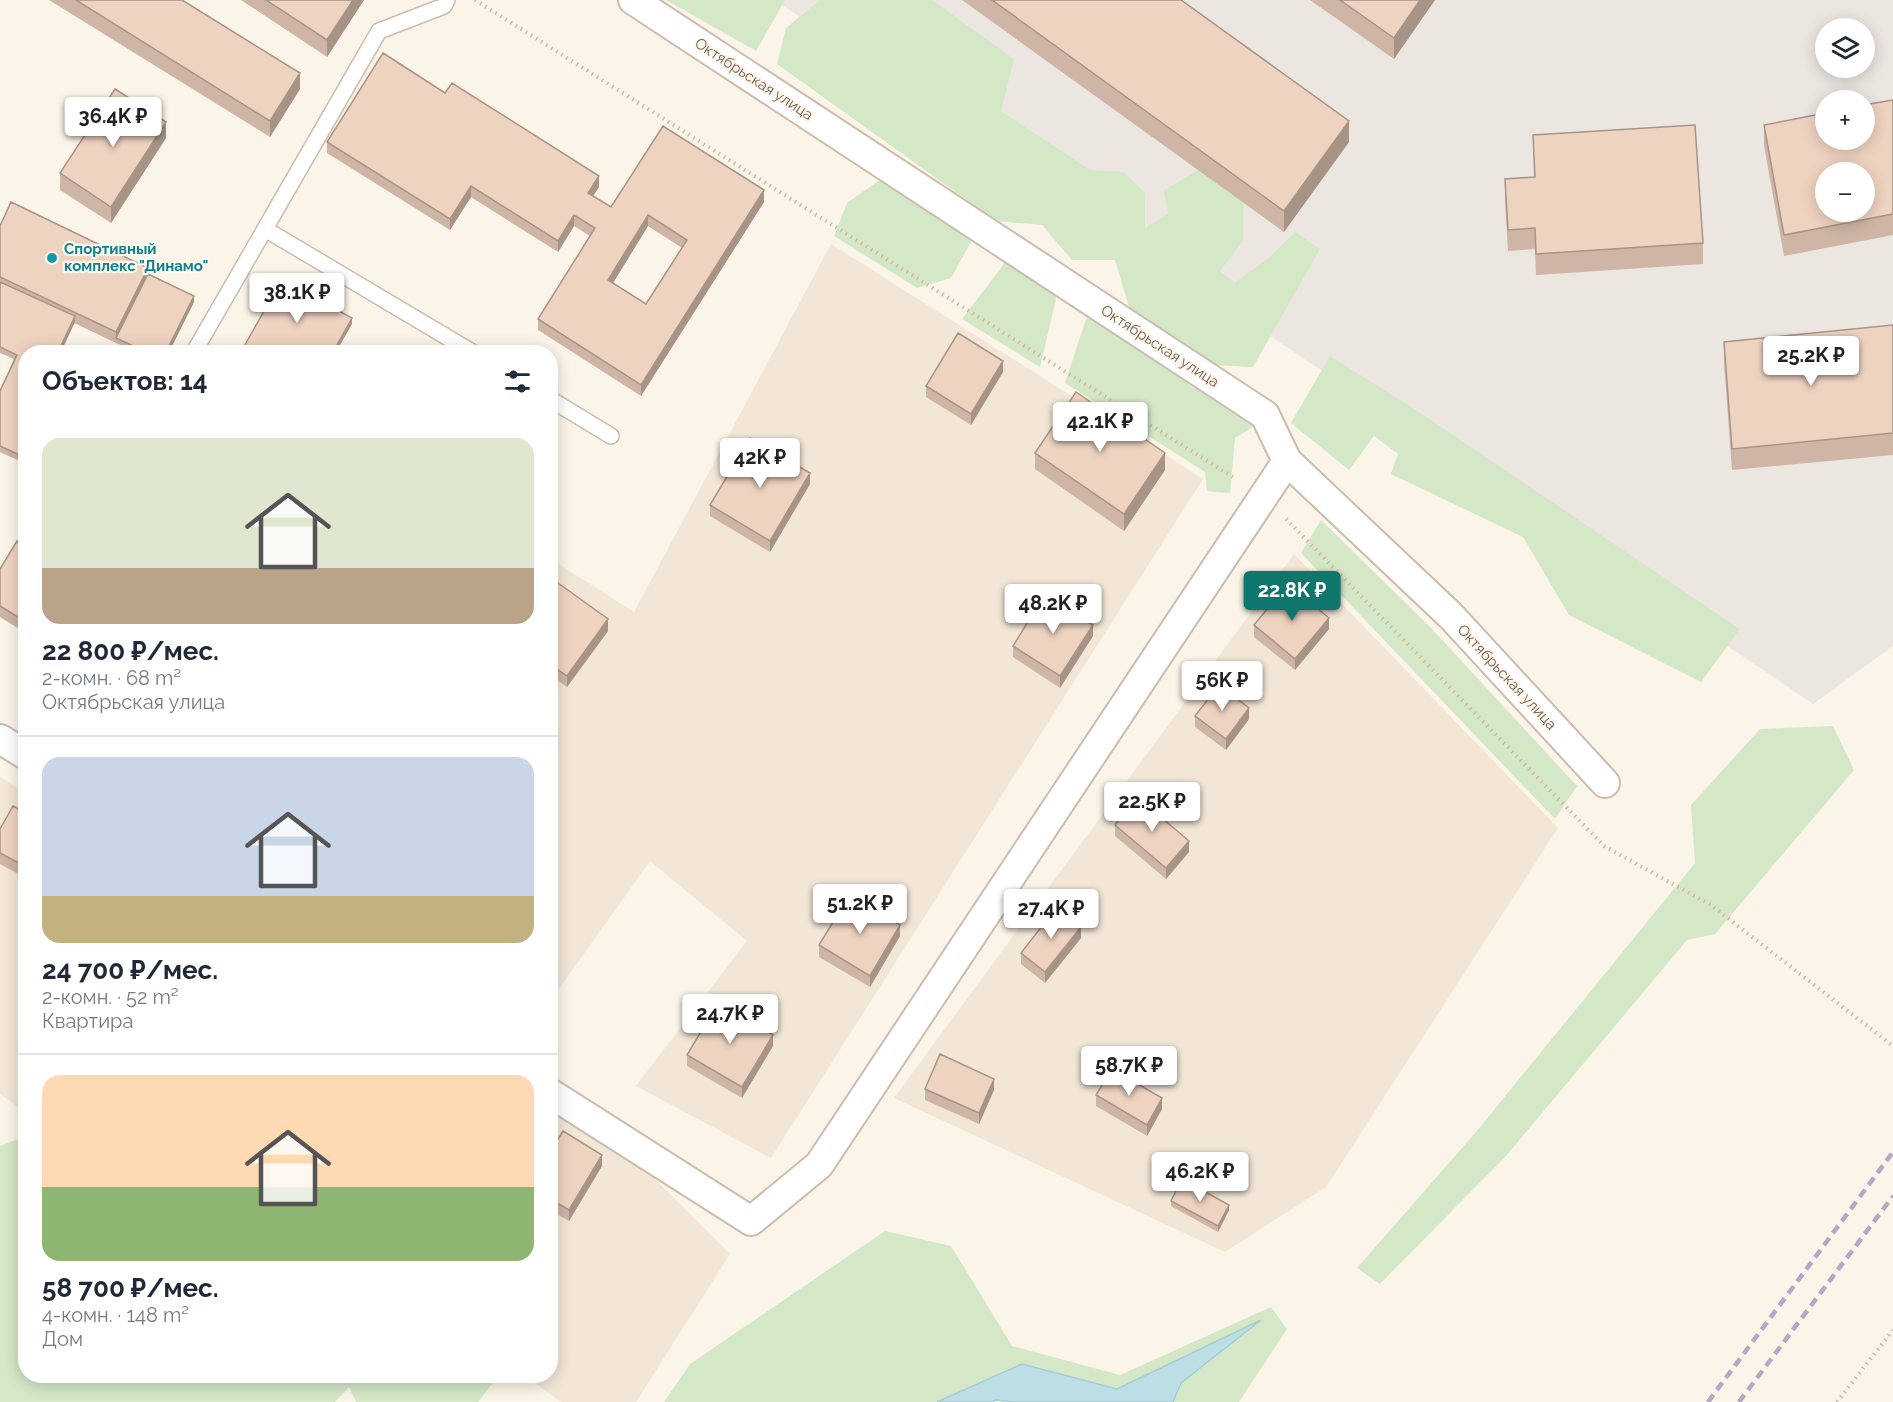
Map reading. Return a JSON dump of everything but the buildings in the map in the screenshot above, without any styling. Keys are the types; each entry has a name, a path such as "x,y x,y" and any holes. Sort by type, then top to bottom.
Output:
{"street":[{"name":"Октябрьская улица","path":"633,0 1265,415 1287,461 1451,616 1605,783"},
{"path":"558,1098 751,1221 819,1165 1287,461"},
{"path":"0,739 18,750"}],"lane":[{"path":"198,345 379,31 444,6 447,0"},
{"path":"265,229 460,345"},
{"path":"558,404 611,436"}],"path":[{"path":"475,0 1263,496 1604,846 1711,905 1893,1046"},
{"path":"1837,1402 1893,1330"}],"shaded area":[{"path":"775,0 1893,0 1893,646 1813,704"},
{"path":"831,244 1203,479 771,1158 636,1086 747,941 650,861 558,990 558,563 634,612"},
{"path":"1294,554 1558,828 1326,1187 1225,1252 894,1098"},
{"path":"0,777 18,789 18,1107 0,1094"},
{"path":"562,1111 653,1177 730,1254 636,1402 561,1402 535,1383 558,1383 558,1117"}],"green space":[{"path":"666,0 785,0 756,51"},
{"path":"820,0 932,0 1014,59 1001,111 1090,170 1124,172 1145,193 1145,228 1168,214 1164,190 1207,165 1244,188 1243,241 1220,271 1234,283 1269,258 1295,232 1320,249 1253,367 1192,364 1132,317 1115,260 1072,260 1042,225 996,221 777,64 786,28"},
{"path":"884,177 912,180 971,242 951,278 917,288 834,236 847,203"},
{"path":"1010,256 1060,282 1040,367 962,319"},
{"path":"1088,313 1171,363 1193,389 1214,382 1259,423 1235,438 1230,493 1207,491 1205,472 1065,383"},
{"path":"1330,356 1419,412 1740,629 1701,682 1569,615 1523,537 1391,474 1398,454 1374,436 1349,470 1291,423"},
{"path":"1321,520 1432,629 1577,786 1555,819 1301,553"},
{"path":"1833,726 1854,770 1715,934 1687,940 1506,1156 1380,1284 1357,1268 1476,1132 1695,863 1691,805 1760,729"},
{"path":"18,1139 18,1383 493,1383 478,1402 356,1402 349,1387 335,1402 0,1402 0,1146"},
{"path":"885,1231 951,1246 1012,1346 1120,1375 1271,1307 1287,1329 1239,1402 1173,1402 1181,1383 1258,1322 1117,1389 1022,1364 937,1402 664,1402 690,1364"}],"water":[{"path":"1261,1320 1181,1383 1173,1402 996,1400 992,1402 937,1402 1022,1364 1117,1389"}],"railway":[{"path":"1708,1402 1893,1152"},
{"path":"1739,1402 1893,1196"}],"place":[{"name":"Спортивный комплекс \"Динамо\"","path":"52,258"}]}
